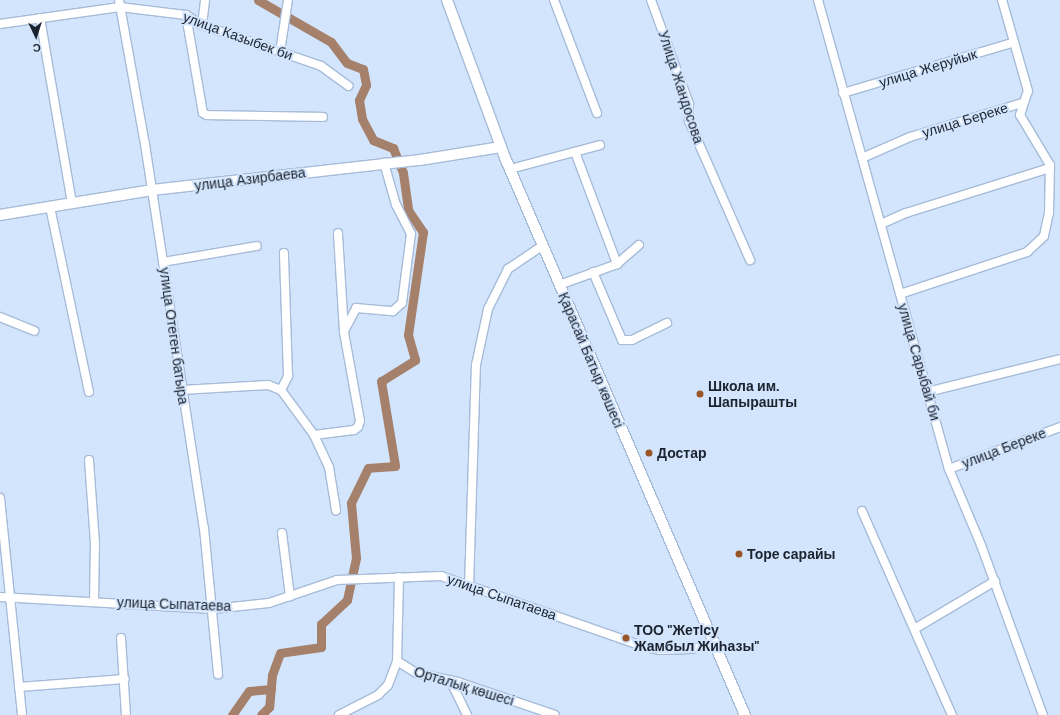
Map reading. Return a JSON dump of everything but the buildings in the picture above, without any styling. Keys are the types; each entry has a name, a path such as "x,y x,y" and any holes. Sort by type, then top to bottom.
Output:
{"main road":[{"name":"Қарасай Батыр көшесі","path":"447,0 501,147 542,246 745,715"},
{"name":"улица Азирбаева","path":"0,215 152,190 420,160 501,147"}],"street":[{"path":"202,25 205,0"},
{"path":"280,52 288,0"},
{"path":"554,0 597,114"},
{"name":"Улица Жандосова","path":"652,0 689,104 689,121 750,260"},
{"name":"улица Сарыбай би","path":"818,0 949,469 995,580 1043,715"},
{"path":"1002,0 1012,43 1028,91 1022,103"},
{"name":"улица Казыбек би","path":"0,24 119,3 186,15 202,25 321,66 349,86"},
{"name":"улица Отеген батыра","path":"119,3 152,190 181,390 204,528 213,609 218,674"},
{"path":"186,15 202,112 207,115 323,117"},
{"path":"40,18 72,203"},
{"name":"улица Жеруйык","path":"844,93 1012,43"},
{"name":"улица Береке","path":"862,158 910,137 1022,103 1020,115 1049,160 1049,214 1044,236 1033,249 900,294"},
{"path":"510,169 600,146"},
{"path":"575,152 617,264"},
{"path":"344,332 356,308 393,311 402,303 411,234 396,205 387,163"},
{"path":"881,224 906,213 1050,168"},
{"path":"50,207 89,392"},
{"path":"314,435 354,430 360,421 344,332 338,233"},
{"path":"559,285 617,264 639,245"},
{"path":"163,262 257,246"},
{"path":"469,586 476,365 488,309 508,269 542,246"},
{"path":"281,390 288,376 284,253"},
{"path":"593,272 622,340 632,340 667,323"},
{"path":"0,317 34,331"},
{"path":"927,392 1060,359"},
{"path":"181,390 268,385 281,390 314,435 329,467 336,510"},
{"name":"улица Береке","path":"949,469 1060,427"},
{"path":"89,460 95,543 94,601"},
{"path":"0,498 22,715"},
{"path":"862,511 916,628 952,715"},
{"path":"282,533 290,596"},
{"name":"улица Сыпатаева","path":"0,597 11,596 213,609 257,606 345,579 441,576 644,647 660,650 691,649 714,644"},
{"path":"339,715 384,691 397,661 399,577"},
{"path":"916,628 995,580"},
{"path":"121,638 125,679 126,715"},
{"name":"Орталық көшесі","path":"397,661 416,673 450,680 540,712 556,715"},
{"path":"19,687 125,679"},
{"path":"450,680 467,715"}],"waterway":[{"path":"258,0 331,42 347,63 363,69 366,85 359,100 362,119 373,140 393,148 403,173 408,210 423,232 408,335 415,360 381,381 395,466 368,468 351,503 356,558 347,600 321,624 321,647 280,653 272,675 269,707 261,715"},
{"path":"232,715 249,691 271,689"}],"place":[{"name":"Школа им. Шапырашты","path":"700,394"},
{"name":"Достар","path":"649,453"},
{"name":"Торе сарайы","path":"739,554"},
{"name":"ТОО \"ЖетIсу Жамбыл Жиhазы\"","path":"626,638"}]}
